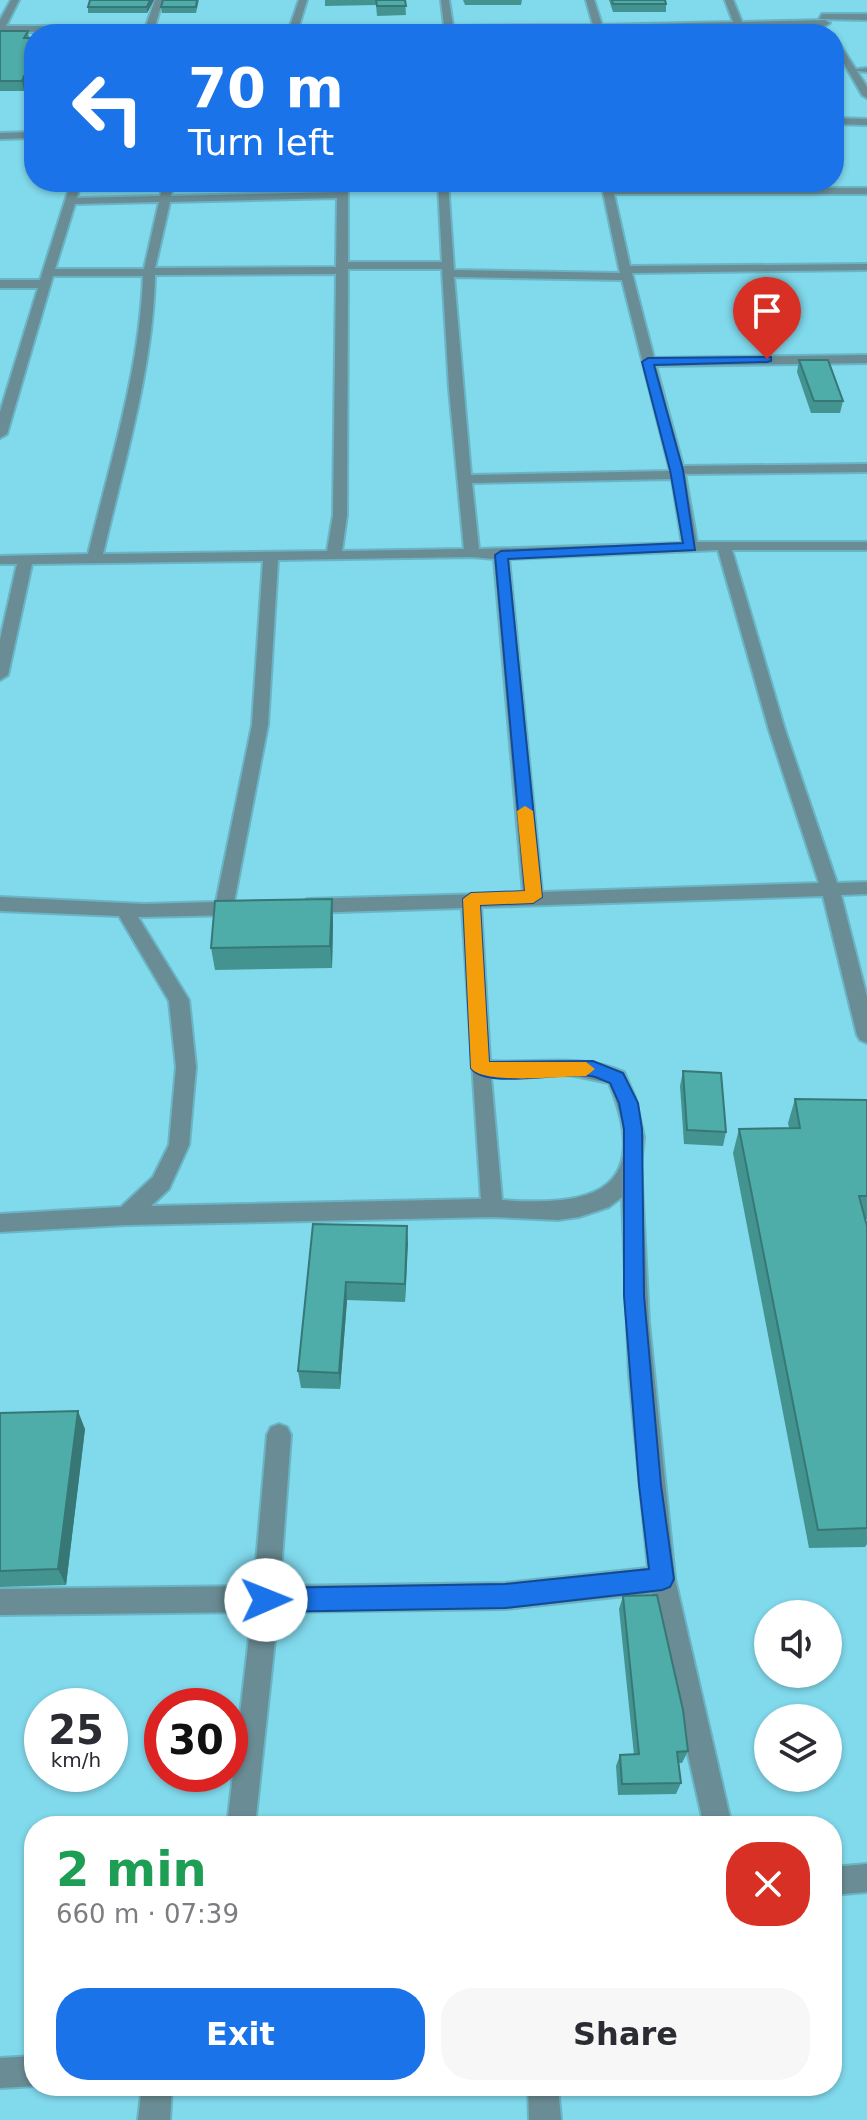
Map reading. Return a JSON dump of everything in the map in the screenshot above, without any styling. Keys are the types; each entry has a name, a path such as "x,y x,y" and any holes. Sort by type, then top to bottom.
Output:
{"street":[{"path":"15,0 0,29 24,29"},
{"path":"151,24 159,0"},
{"path":"296,24 303,0"},
{"path":"445,0 449,24"},
{"path":"590,0 597,24"},
{"path":"729,0 738,24"},
{"path":"756,24 822,16 867,17"},
{"path":"822,16 826,24"},
{"path":"844,55 867,95"},
{"path":"844,121 867,122"},
{"path":"0,136 24,135"},
{"path":"844,191 867,191"},
{"path":"0,434 73,192"},
{"path":"95,556 138,371 148,308 149,271 167,192"},
{"path":"71,201 290,192"},
{"path":"334,556 340,515 343,192"},
{"path":"444,192 455,388 472,553"},
{"path":"608,192 677,472 690,547"},
{"path":"0,284 149,271 341,268 626,273 867,267"},
{"path":"648,362 867,359"},
{"path":"465,479 867,468"},
{"path":"724,546 777,730 830,889 867,1035"},
{"path":"0,560 95,556 501,555 724,546 867,546"},
{"path":"501,555 533,897"},
{"path":"224,908 260,725 271,557"},
{"path":"0,675 26,559"},
{"path":"283,907 867,888"},
{"path":"471,899 480,1068 492,1208"},
{"path":"0,904 124,910 253,907"},
{"path":"124,910 179,1000 186,1067 179,1145 161,1183 126,1216"},
{"path":"480,1068 506,1071 593,1069 617,1078 629,1103 633,1129 634,1296 650,1485 662,1579 716,1816"},
{"path":"0,1223 126,1216 492,1208 550,1211 582,1208 613,1194 632,1167"},
{"path":"242,1816 266,1600 279,1435"},
{"path":"0,1602 505,1596 662,1579"},
{"path":"842,1880 867,1878"},
{"path":"0,2073 24,2072"},
{"path":"154,2120 156,2096"},
{"path":"544,2096 545,2120"}],"lane":[{"path":"853,70 867,70"}],"building":[{"path":"90,0 150,0 147,7 88,7"},
{"path":"163,0 197,0 196,7 161,7"},
{"path":"376,0 405,0 406,6 377,6"},
{"path":"612,0 665,0 666,4 613,4"},
{"path":"0,31 24,31 22,81 0,81"},
{"path":"799,360 828,360 843,401 814,401"},
{"path":"332,899 330,946 211,948 215,901"},
{"path":"683,1071 721,1073 726,1132 687,1130"},
{"path":"795,1099 867,1100 867,1196 859,1196 867,1226 867,1528 818,1530 739,1129 800,1128"},
{"path":"313,1224 407,1226 405,1284 346,1282 339,1373 298,1371"},
{"path":"78,1411 58,1569 0,1571 0,1413"},
{"path":"657,1595 683,1710 688,1751 677,1752 681,1783 622,1784 620,1755 639,1754 623,1596"}],"slow traffic":[{"path":"525,811 533,897 471,899 480,1068 506,1071 586,1069"}],"route":[{"path":"266,1600 505,1596 662,1579 650,1485 634,1296 633,1129 629,1103 617,1078 593,1069 506,1071 480,1068 471,899 533,897 501,555 690,547 677,470 648,362 767,359"}]}
